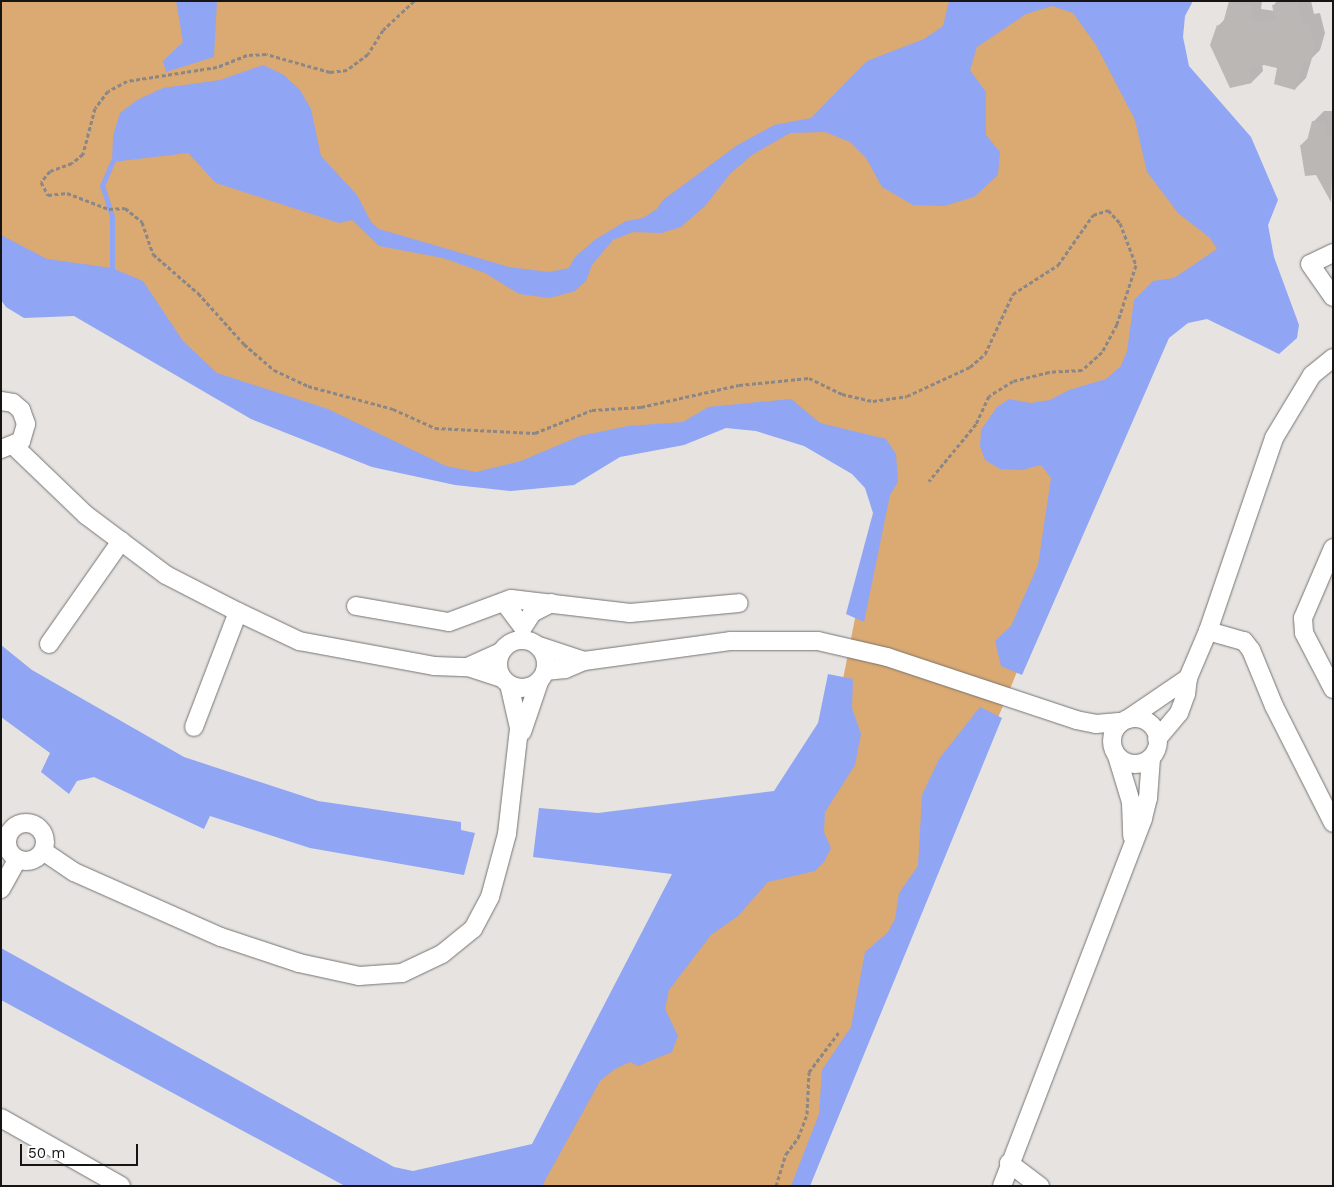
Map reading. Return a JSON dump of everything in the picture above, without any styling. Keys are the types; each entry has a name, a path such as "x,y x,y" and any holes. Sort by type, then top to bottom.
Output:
{"street":[{"path":"1333,253 1310,264 1333,297"},
{"path":"1157,739 1179,712 1186,694 1188,678 1208,632 1274,438 1312,375 1333,358"},
{"path":"1,401 13,404 25,418 25,432 8,448 86,515 166,575 299,641 434,666 468,667 528,688 542,677 584,661 730,640 818,641 887,656 1076,720 1096,724 1124,720 1146,722 1157,739 1157,748 1151,758 1148,798 1009,1163 1002,1186"},
{"path":"49,644 120,541"},
{"path":"1333,548 1303,618 1304,633 1333,689"},
{"path":"356,606 449,622 511,599 630,613 740,603"},
{"path":"504,602 521,633 539,646 584,661"},
{"path":"468,667 501,652 521,633 532,613 554,603"},
{"path":"194,727 238,612"},
{"path":"1208,632 1231,635 1244,640 1251,650 1274,706 1333,823"},
{"path":"517,749 542,677 546,659 539,646"},
{"path":"43,851 74,872 221,937 299,962 359,976 402,973 442,954 473,929 490,897 507,834 517,749 516,709 498,667 501,652"},
{"path":"1132,839 1131,802 1112,736 1124,720 1188,678"},
{"path":"1076,720 1127,763 1137,764 1151,758"},
{"path":"22,823 34,824 45,839 43,851 32,861 17,860 7,849 4,832 22,823"},
{"path":"1,888 17,860"},
{"path":"1,1118 121,1186"},
{"path":"1009,1163 1040,1186"}],"path":[{"path":"414,1 383,30 368,54 347,70 330,72 266,54 247,55 217,67 127,81 108,91 95,108 83,154 72,164 50,172 41,182 48,194 67,193 109,209 125,208 142,222 153,254 198,293 244,344 274,370 308,386 393,409 435,428 535,434 592,410 641,407 739,385 809,378 842,394 873,401 907,396 970,367 985,354 1013,294 1058,265 1093,215 1108,210 1120,223 1136,265 1117,324 1102,352 1082,370 1049,372 1014,381 989,396 976,424 929,480"},
{"path":"776,1186 786,1154 798,1138 807,1114 809,1072 839,1032"}],"shaded area":[{"path":"1,1 1141,1 1253,269 1159,329 804,1186 529,1186 678,897 827,760 882,482 740,415 471,480 215,386 1,246"}],"water":[{"path":"176,1 217,1 214,57 166,72 163,61 183,42"},
{"path":"949,1 1193,1 1185,16 1183,37 1189,66 1251,137 1278,200 1268,225 1274,257 1299,325 1297,338 1279,354 1207,319 1188,323 1169,338 1022,675 1001,666 995,641 1011,626 1038,565 1051,478 1041,465 1022,470 1000,469 985,460 980,446 981,430 997,407 1009,399 1030,403 1050,400 1069,390 1106,379 1121,366 1127,351 1134,300 1153,281 1174,278 1217,249 1210,238 1178,213 1147,172 1135,120 1096,45 1073,13 1052,6 1026,14 977,47 970,70 986,92 986,135 1000,152 998,175 974,197 944,206 913,205 882,187 866,158 850,142 825,132 790,133 752,155 730,174 705,206 681,227 661,233 633,232 613,240 592,265 586,281 575,291 550,298 519,294 485,273 443,258 379,246 352,220 339,223 216,183 188,153 112,162 113,136 120,113 137,100 163,88 220,80 263,65 284,75 300,90 311,109 321,156 357,195 371,222 379,229 509,267 549,272 569,268 575,257 596,239 626,221 643,218 657,209 663,200 736,146 774,125 811,118 867,61 924,39 943,26"},
{"path":"1,235 47,259 112,268 143,281 183,341 217,373 328,409 446,466 476,472 521,461 580,436 628,426 683,422 708,407 791,399 820,423 886,439 896,454 898,482 890,495 864,622 846,614 873,513 865,488 852,474 804,446 756,431 726,428 684,445 620,457 574,485 511,491 455,485 372,467 251,419 74,316 24,318 6,307 1,300"},
{"path":"1,645 32,670 184,757 318,801 461,822 461,830 475,833 464,875 310,848 210,816 204,829 94,777 77,781 69,794 41,772 50,753 1,717"},
{"path":"828,674 853,679 852,708 861,734 855,765 825,812 824,832 831,848 824,862 815,871 768,882 738,916 711,935 669,990 665,1009 678,1036 672,1052 638,1066 630,1062 615,1069 600,1081 542,1186 345,1186 1,1000 1,948 394,1167 413,1171 532,1144 672,874 533,857 539,808 598,813 774,791 818,723"},
{"path":"980,707 1002,718 810,1186 791,1186 819,1114 822,1070 851,1027 865,952 888,932 895,919 899,893 918,866 922,795 939,759"}],"building":[{"path":"1229,1 1253,6 1250,20 1263,22 1275,19 1272,5 1297,1 1303,25 1309,23 1315,45 1309,63 1304,61 1295,90 1274,84 1277,68 1264,65 1249,69 1252,83 1230,88 1210,45 1217,25 1222,27"},
{"path":"1312,121 1325,122 1326,135 1333,136 1331,202 1316,175 1305,176 1300,145 1306,145"}],"waterway":[{"path":"112,162 102,186 112,216 112,268"}]}
